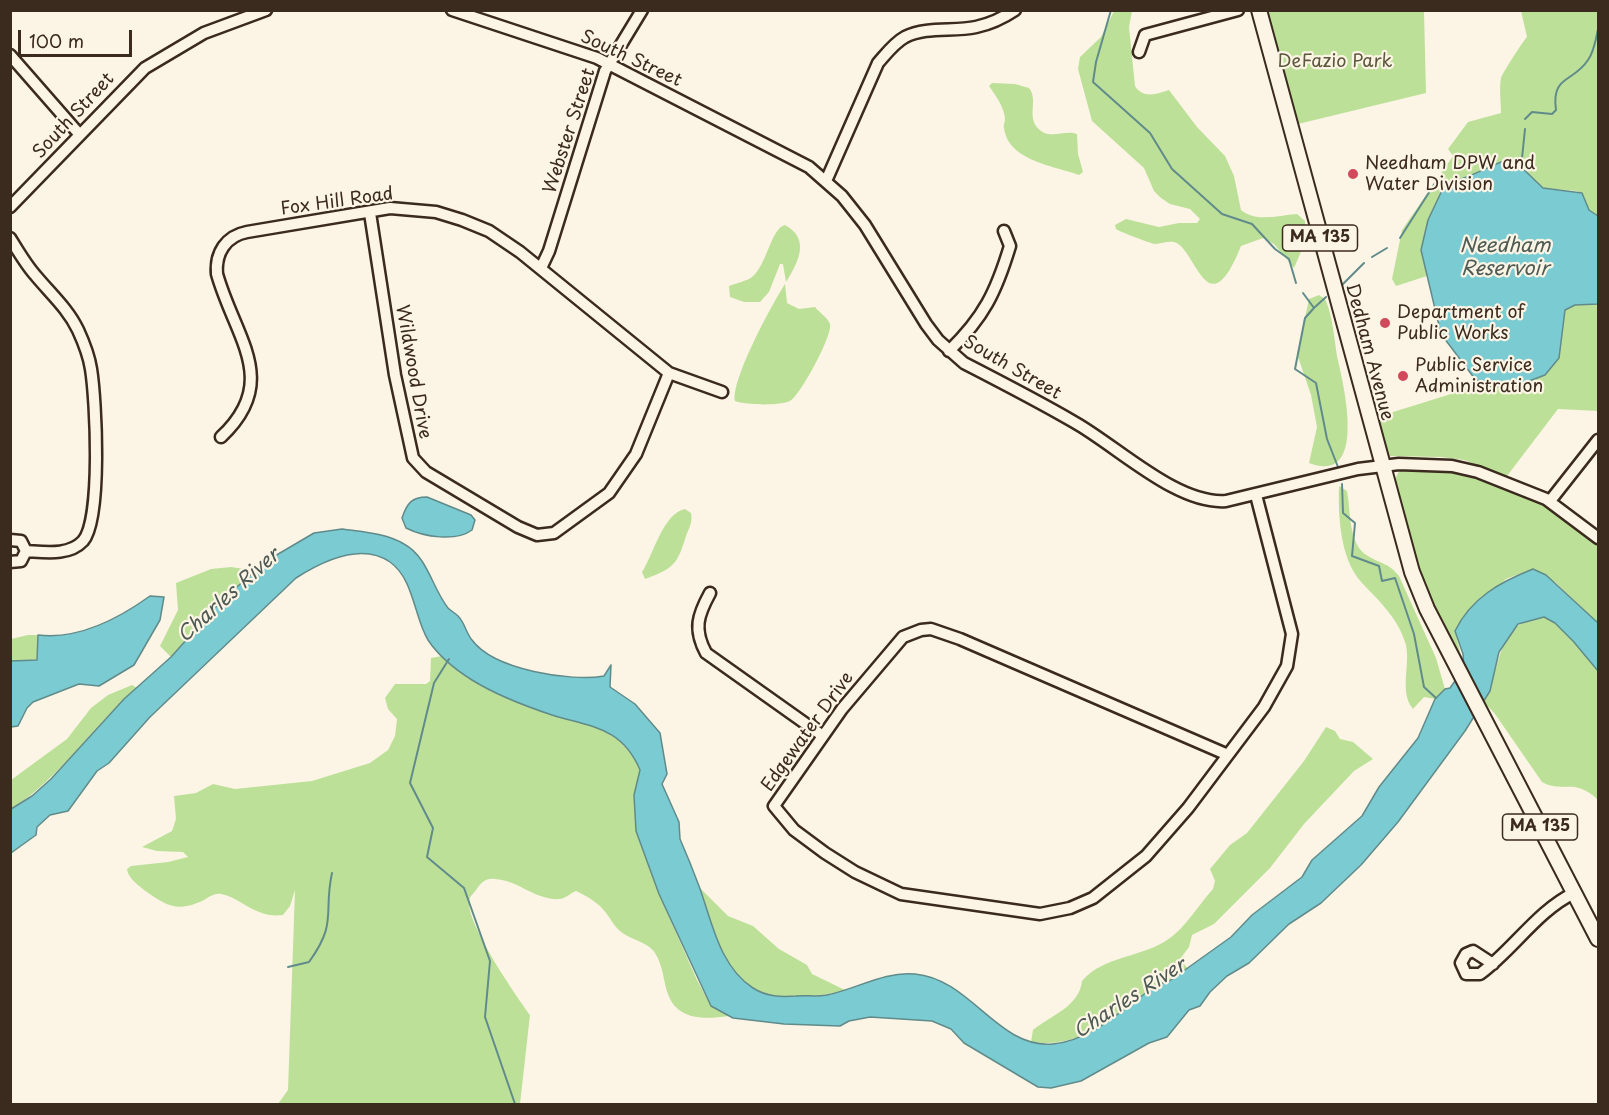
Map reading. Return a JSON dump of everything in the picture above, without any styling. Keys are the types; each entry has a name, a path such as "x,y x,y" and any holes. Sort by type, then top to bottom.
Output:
{"main road":[{"name":"Dedham Avenue","path":"1259,10 1412,572 1457,668 1574,893"},
{"name":"MA 135","path":"1574,893 1599,939"}],"street":[{"name":"South Street","path":"10,207 128,84 154,61 204,33 266,10"},
{"name":"South Street","path":"452,10 609,63 809,167 826,181 866,225 926,324 949,351 964,363 1075,422 1180,491 1215,502 1382,466 1426,464 1464,468 1550,501 1599,538"},
{"name":"Webster Street","path":"541,268 549,251 609,63 632,32 642,10"},
{"path":"826,181 878,63 890,48 904,38 921,32 974,28 994,22 1015,10"},
{"path":"1140,52 1145,35 1238,10"},
{"path":"10,55 80,135"},
{"name":"Fox Hill Road","path":"222,437 244,413 253,380 217,274 218,258 222,248 232,237 242,233 401,208 436,212 489,231 541,268 669,373 722,392"},
{"name":"Wildwood Drive","path":"370,213 395,375 413,458 426,472 518,527 537,535 554,533 609,493 626,471 640,447 669,373"},
{"path":"949,351 977,323 996,288 1010,246 1004,231"},
{"path":"10,238 32,272 67,311 83,340 91,372 96,447 91,524 85,539 75,548 64,551 27,551"},
{"path":"1550,501 1599,441"},
{"name":"Edgewater Drive","path":"1228,755 931,629 921,630 903,637 893,646 823,736 774,806 794,830 855,872 901,894 1040,914 1085,902 1116,882 1165,836 1228,755 1278,686 1287,666 1292,634 1256,495"},
{"path":"10,540 21,541 27,551"},
{"path":"10,562 21,561 27,551"},
{"path":"710,593 697,618 697,633 706,653 823,736"},
{"path":"1493,964 1555,904 1574,893"}],"green space":[{"path":"1114,11 1132,11 1129,27 1135,86 1146,94 1169,90 1197,127 1225,156 1234,176 1241,210 1261,217 1297,214 1305,221 1306,240 1294,268 1274,244 1263,238 1241,246 1229,270 1219,282 1211,283 1203,278 1182,247 1174,242 1155,244 1116,229 1115,225 1126,219 1159,227 1179,223 1197,223 1200,219 1190,209 1170,204 1161,198 1154,191 1144,168 1092,121 1078,69 1080,57 1101,37"},
{"name":"DeFazio Park","path":"1267,11 1424,11 1426,93 1298,124"},
{"name":"Needham Reservoir","path":"1521,11 1598,11 1598,216 1589,210 1584,197 1577,191 1543,188 1511,160 1494,164 1463,180 1445,184 1426,233 1424,257 1427,276 1396,286 1392,279 1402,230 1453,156 1448,149 1468,122 1501,113 1501,78 1527,37"},
{"path":"992,83 1015,84 1029,88 1033,97 1034,121 1041,131 1051,134 1077,134 1078,154 1083,172 1079,175 1034,161 1014,148 1007,139 1001,106 989,86"},
{"path":"785,225 798,237 800,244 798,259 786,282 783,264 780,264 769,292 760,302 744,302 730,297 729,286 752,277 762,264 776,233"},
{"path":"785,284 787,303 799,309 815,307 830,324 830,330 821,352 808,377 790,401 779,404 762,404 735,401 735,391 746,360 762,324"},
{"path":"1319,295 1326,301 1332,321 1347,407 1346,446 1340,460 1328,466 1309,463 1317,427 1311,395 1297,354 1309,299"},
{"name":"Needham Reservoir","path":"1598,304 1598,411 1558,409 1507,476 1464,460 1441,457 1387,456 1377,417 1451,394 1475,379 1492,387 1516,386 1545,375 1559,358 1565,309 1575,305"},
{"path":"1414,470 1469,475 1513,489 1554,512 1598,545 1598,623 1555,582 1527,571 1506,579 1455,631 1464,668 1421,575 1395,479 1399,471"},
{"path":"1339,486 1347,491 1357,544 1368,556 1388,566 1399,576 1436,658 1445,689 1435,699 1424,697 1413,709 1406,694 1407,650 1402,633 1387,610 1355,573 1345,550 1340,524"},
{"path":"685,509 691,513 691,522 677,559 662,572 645,579 642,572 659,536 671,518 677,512"},
{"path":"231,567 257,571 223,599 171,657 160,646 178,610 176,583 211,569"},
{"path":"1544,617 1555,623 1573,641 1598,671 1598,800 1590,793 1576,787 1557,787 1542,782 1495,714 1483,701 1508,637 1516,628 1528,621"},
{"path":"38,635 37,660 11,661 11,639"},
{"path":"442,656 494,691 517,702 607,732 631,753 640,770 634,795 636,831 659,894 711,1006 729,1016 708,1018 690,1016 682,1012 670,999 661,966 652,949 620,931 600,906 584,895 576,891 560,899 551,899 503,880 489,879 482,883 470,898 470,912 483,942 530,1015 520,1104 278,1104 288,1090 295,890 290,906 283,915 265,914 221,894 195,904 179,907 166,904 144,890 131,878 127,869 131,866 168,862 188,857 183,852 157,851 142,847 172,831 176,819 174,796 196,793 213,784 235,789 312,781 370,763 388,750 395,736 397,719 388,709 385,698 395,684 426,684 430,681 431,658"},
{"path":"132,685 137,688 61,767 11,809 11,780 67,739 91,708 108,695"},
{"path":"1326,727 1335,731 1340,739 1353,742 1373,759 1354,771 1304,824 1270,868 1214,924 1192,935 1189,947 1180,959 1188,969 1168,982 1158,984 1114,1017 1084,1035 1050,1043 1031,1042 1033,1030 1070,1004 1076,998 1082,981 1091,973 1112,961 1159,945 1182,928 1213,889 1215,881 1210,869 1230,845 1247,833 1304,761"},
{"path":"700,888 728,916 753,926 779,949 807,965 812,974 845,990 822,995 780,997 762,993 749,986 738,976 721,948"}],"water":[{"name":"Needham Reservoir","path":"1506,160 1517,163 1543,188 1582,193 1589,210 1598,216 1598,304 1575,305 1565,310 1559,358 1545,375 1516,386 1491,387 1475,379 1441,334 1421,250 1428,220 1445,184"},
{"path":"427,497 471,515 475,520 472,530 457,536 440,537 406,528 402,518 408,505 417,498"},
{"name":"Charles River","path":"342,529 390,537 412,550 424,565 442,600 460,619 472,640 497,659 534,672 573,677 604,676 611,665 610,687 635,704 660,733 667,774 662,784 679,822 680,839 724,955 741,979 753,988 774,996 823,996 892,975 915,974 935,979 952,988 1016,1036 1034,1043 1053,1044 1068,1041 1109,1021 1158,984 1168,982 1231,937 1252,915 1302,877 1312,860 1362,816 1379,787 1418,738 1435,699 1445,689 1450,688 1464,668 1463,654 1455,631 1469,609 1498,586 1533,569 1546,575 1598,623 1598,671 1555,623 1544,617 1518,624 1499,652 1490,691 1465,731 1398,822 1361,865 1321,903 1289,924 1249,963 1227,976 1210,992 1200,1006 1189,1010 1167,1037 1149,1043 1081,1081 1051,1088 1038,1087 964,1043 951,1029 932,1021 870,1017 849,1021 840,1026 784,1024 733,1018 711,1006 659,894 636,831 634,795 640,770 633,756 615,737 604,731 511,700 481,685 454,667 428,640 409,588 398,569 379,556 354,554 342,557 317,566 296,578 150,717 109,763 97,771 68,811 50,815 37,827 36,835 11,853 11,809 32,796 51,779 124,699 171,657 223,599 268,560 314,533"},
{"path":"150,596 164,597 160,620 134,665 99,686 79,684 33,702 27,708 18,726 11,727 11,661 37,660 38,635 53,636 83,631 111,620"}],"waterway":[{"path":"1111,10 1096,62 1093,82 1150,133 1172,169 1222,214 1252,224 1275,249 1289,259 1296,283"},
{"path":"1525,119 1532,112 1552,114 1556,110 1555,99 1560,85 1588,60 1598,29"},
{"path":"1517,167 1522,158 1525,129"},
{"path":"1400,238 1435,183 1446,188"},
{"path":"1372,257 1387,248"},
{"path":"1342,285 1364,263"},
{"path":"1303,293 1314,308 1305,318 1295,369 1316,383 1327,439 1338,467"},
{"path":"1315,307 1326,297"},
{"path":"1342,484 1343,513 1355,523 1352,556 1379,566 1382,581 1395,578 1414,634 1424,687 1436,698"},
{"path":"449,659 434,683 410,783 433,828 427,857 464,888 490,961 485,1017 515,1104"},
{"path":"288,967 309,962 324,937 332,873"}],"place":[{"name":"Needham DPW and Water Division","path":"1353,174"},
{"name":"Department of Public Works","path":"1385,323"},
{"name":"Public Service Administration","path":"1403,376"}]}
